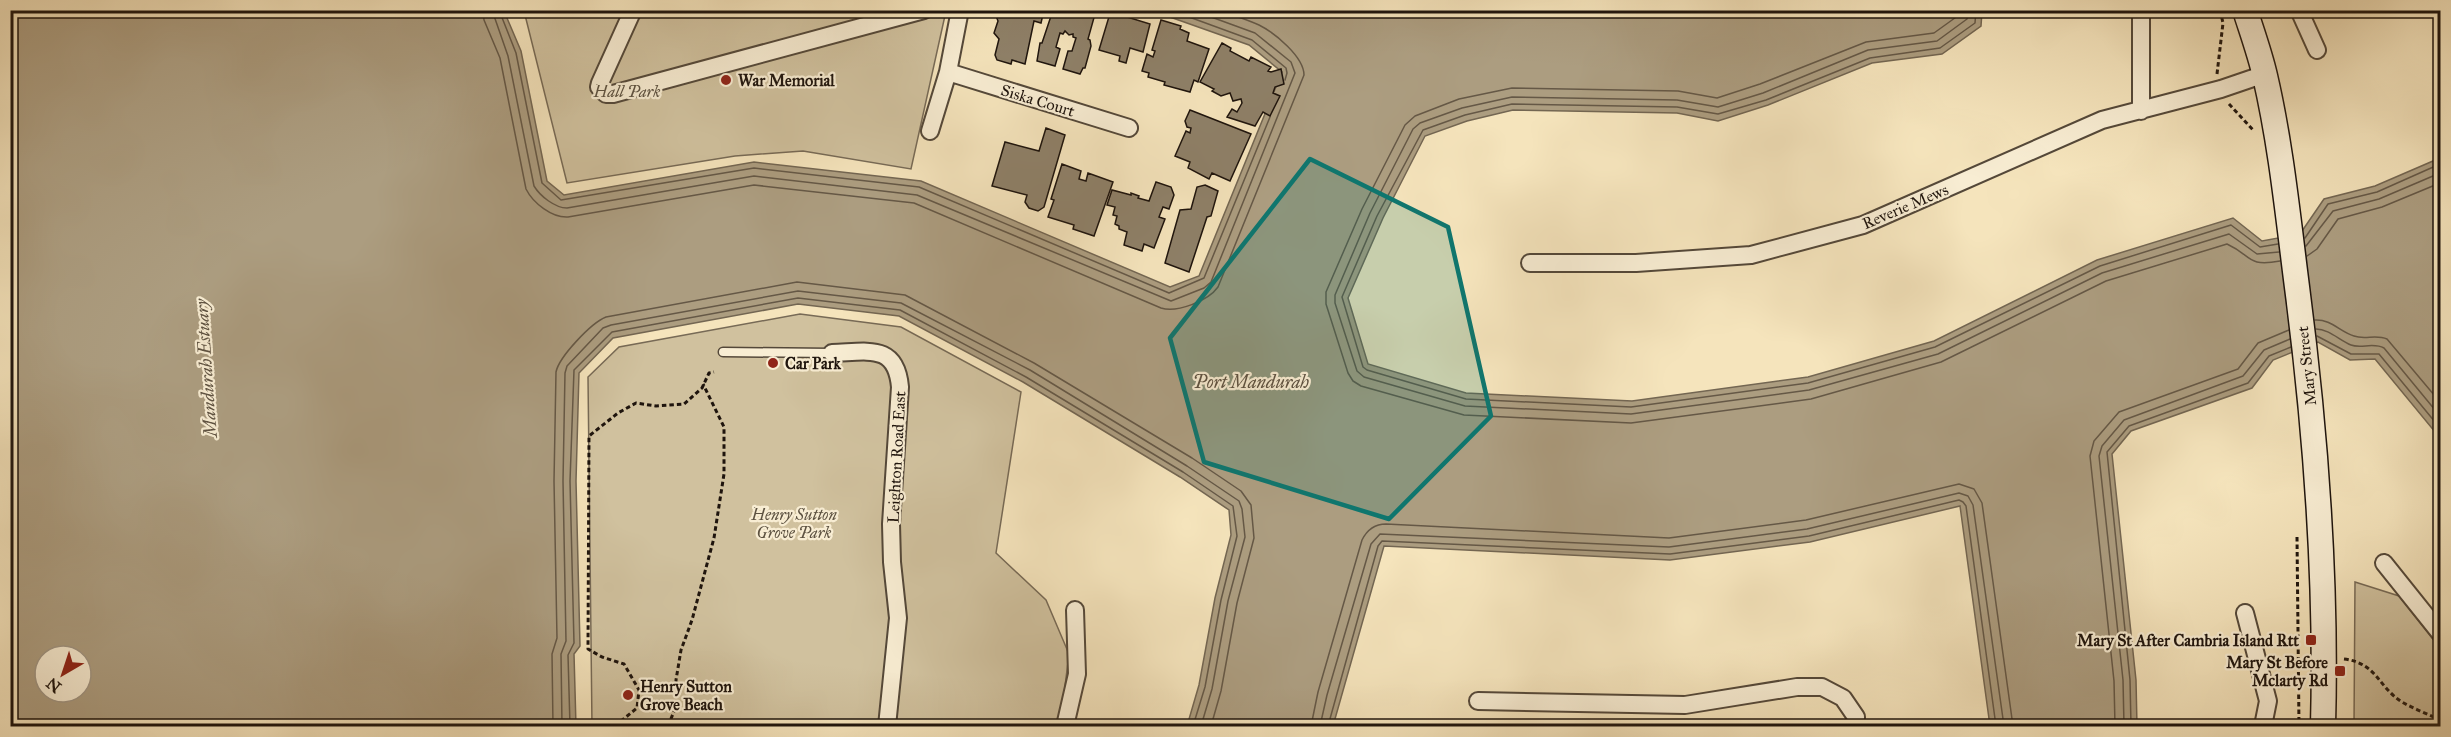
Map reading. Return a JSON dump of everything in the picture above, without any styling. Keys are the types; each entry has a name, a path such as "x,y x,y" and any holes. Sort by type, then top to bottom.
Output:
{"street":[{"path":"633,10 600,82 599,87 606,93 625,91 924,10"},
{"path":"930,131 948,72 960,10"},
{"path":"2141,10 2141,111"},
{"name":"Mary Street","path":"2245,10 2265,74 2276,132 2307,366 2322,544 2325,657 2323,726"},
{"path":"2299,10 2317,50"},
{"name":"Siska Court","path":"948,72 1129,128"},
{"name":"Reverie Mews","path":"1530,263 1636,264 1751,255 1863,225 2102,120 2221,89 2265,74"},
{"name":"Leighton Road East","path":"832,352 882,354 894,361 898,370 900,387 891,524 892,562 898,618 887,726"},
{"path":"2384,563 2440,633"},
{"path":"1065,726 1077,674 1075,610"},
{"path":"2245,613 2268,701 2263,726"},
{"path":"1478,700 1685,705 1797,687 1822,687 1843,698 1856,717 1855,726"}],"lane":[{"name":"Leighton Road East","path":"723,352 832,352"}],"path":[{"path":"2220,10 2223,23 2216,68 2223,97 2251,126 2255,134"},
{"path":"615,726 637,708 639,690 624,664 602,657 588,648 589,436 618,413 636,403 656,406 684,404 702,388 709,373 714,372"},
{"path":"668,726 677,704 676,680 681,650 692,620 714,538 724,474 724,427 703,384"},
{"path":"2297,535 2299,726"},
{"path":"2299,657 2356,660 2369,668 2397,699 2440,720"}],"highlighted area":[{"path":"1310,159 1448,227 1491,416 1389,519 1204,462 1170,338"}],"green space":[{"name":"Hall Park","path":"524,11 946,11 911,169 803,151 735,156 567,183"},
{"name":"Henry Sutton Grove Park","path":"800,314 901,327 1021,392 996,553 1046,600 1069,654 1062,710 1056,726 592,726 588,377 619,347"},
{"path":"2355,582 2399,596 2440,648 2440,726 2354,726"}],"water":[{"path":"10,11 504,11 521,51 547,181 564,195 754,162 921,181 1170,287 1199,276 1282,72 1249,45 1153,11 1982,11 1981,26 1942,54 1872,63 1768,105 1718,121 1677,113 1513,110 1467,121 1425,136 1383,218 1348,298 1368,364 1466,393 1632,401 1808,377 1934,341 2097,260 2233,218 2262,241 2300,234 2324,199 2375,186 2440,158 2440,438 2375,359 2350,360 2318,342 2273,360 2252,388 2131,431 2112,454 2136,680 2137,726 1990,726 1960,506 1810,542 1670,560 1384,546 1333,726 1187,726 1199,685 1215,598 1231,535 1229,510 1180,477 1023,382 899,316 798,304 613,338 579,373 576,481 580,646 574,654 576,726 11,726"}],"building":[{"path":"997,10 1044,10 1041,23 1034,21 1025,64 1012,60 1011,64 997,60 995,55 999,39 994,33 998,21"},
{"path":"1053,10 1079,12 1082,10 1095,14 1088,39 1091,46 1085,68 1080,74 1063,69 1068,51 1072,51 1076,38 1065,31 1063,34 1060,33 1056,47 1060,49 1055,66 1037,61 1040,43 1042,43"},
{"path":"1111,10 1128,10 1127,17 1150,24 1143,52 1130,48 1126,63 1119,61 1120,56 1099,50"},
{"path":"1161,20 1181,26 1180,29 1189,33 1187,41 1209,49 1198,82 1194,80 1190,92 1164,85 1165,82 1148,77 1149,73 1142,71 1147,54 1153,57 1155,51 1152,50"},
{"path":"1222,43 1231,48 1230,51 1249,61 1251,57 1271,67 1268,71 1281,69 1284,84 1275,87 1273,93 1280,96 1270,116 1263,112 1255,126 1227,117 1232,109 1237,112 1242,103 1241,99 1233,101 1230,93 1221,96 1212,91 1214,89 1200,82"},
{"path":"1190,110 1251,134 1230,181 1212,173 1209,179 1188,168 1190,162 1175,156 1186,131 1190,133 1191,128 1187,127 1185,121"},
{"path":"1046,128 1065,135 1044,207 1038,211 1029,208 1025,202 1027,195 992,186 1005,142 1039,151"},
{"path":"1062,164 1081,171 1079,179 1086,181 1088,173 1113,182 1094,236 1073,229 1074,225 1048,217"},
{"path":"1156,182 1171,187 1174,195 1169,209 1163,207 1159,217 1165,219 1154,248 1144,244 1142,251 1124,245 1127,232 1119,229 1119,226 1115,224 1117,216 1113,215 1115,207 1107,205 1112,190 1131,195 1131,193 1149,201"},
{"path":"1205,185 1218,191 1211,216 1207,217 1189,272 1165,263 1180,210 1191,209 1197,187"}],"place":[{"name":"War Memorial","path":"726,80"},
{"name":"Car Park","path":"773,363"},
{"name":"Mary St After Cambria Island Rtt","path":"2311,640"},
{"name":"Mary St Before Mclarty Rd","path":"2340,671"},
{"name":"Henry Sutton Grove Beach","path":"628,695"}],"water label":[{"name":"Mandurah Estuary","path":"206,368"},
{"name":"Port Mandurah","path":"1251,382"}]}
